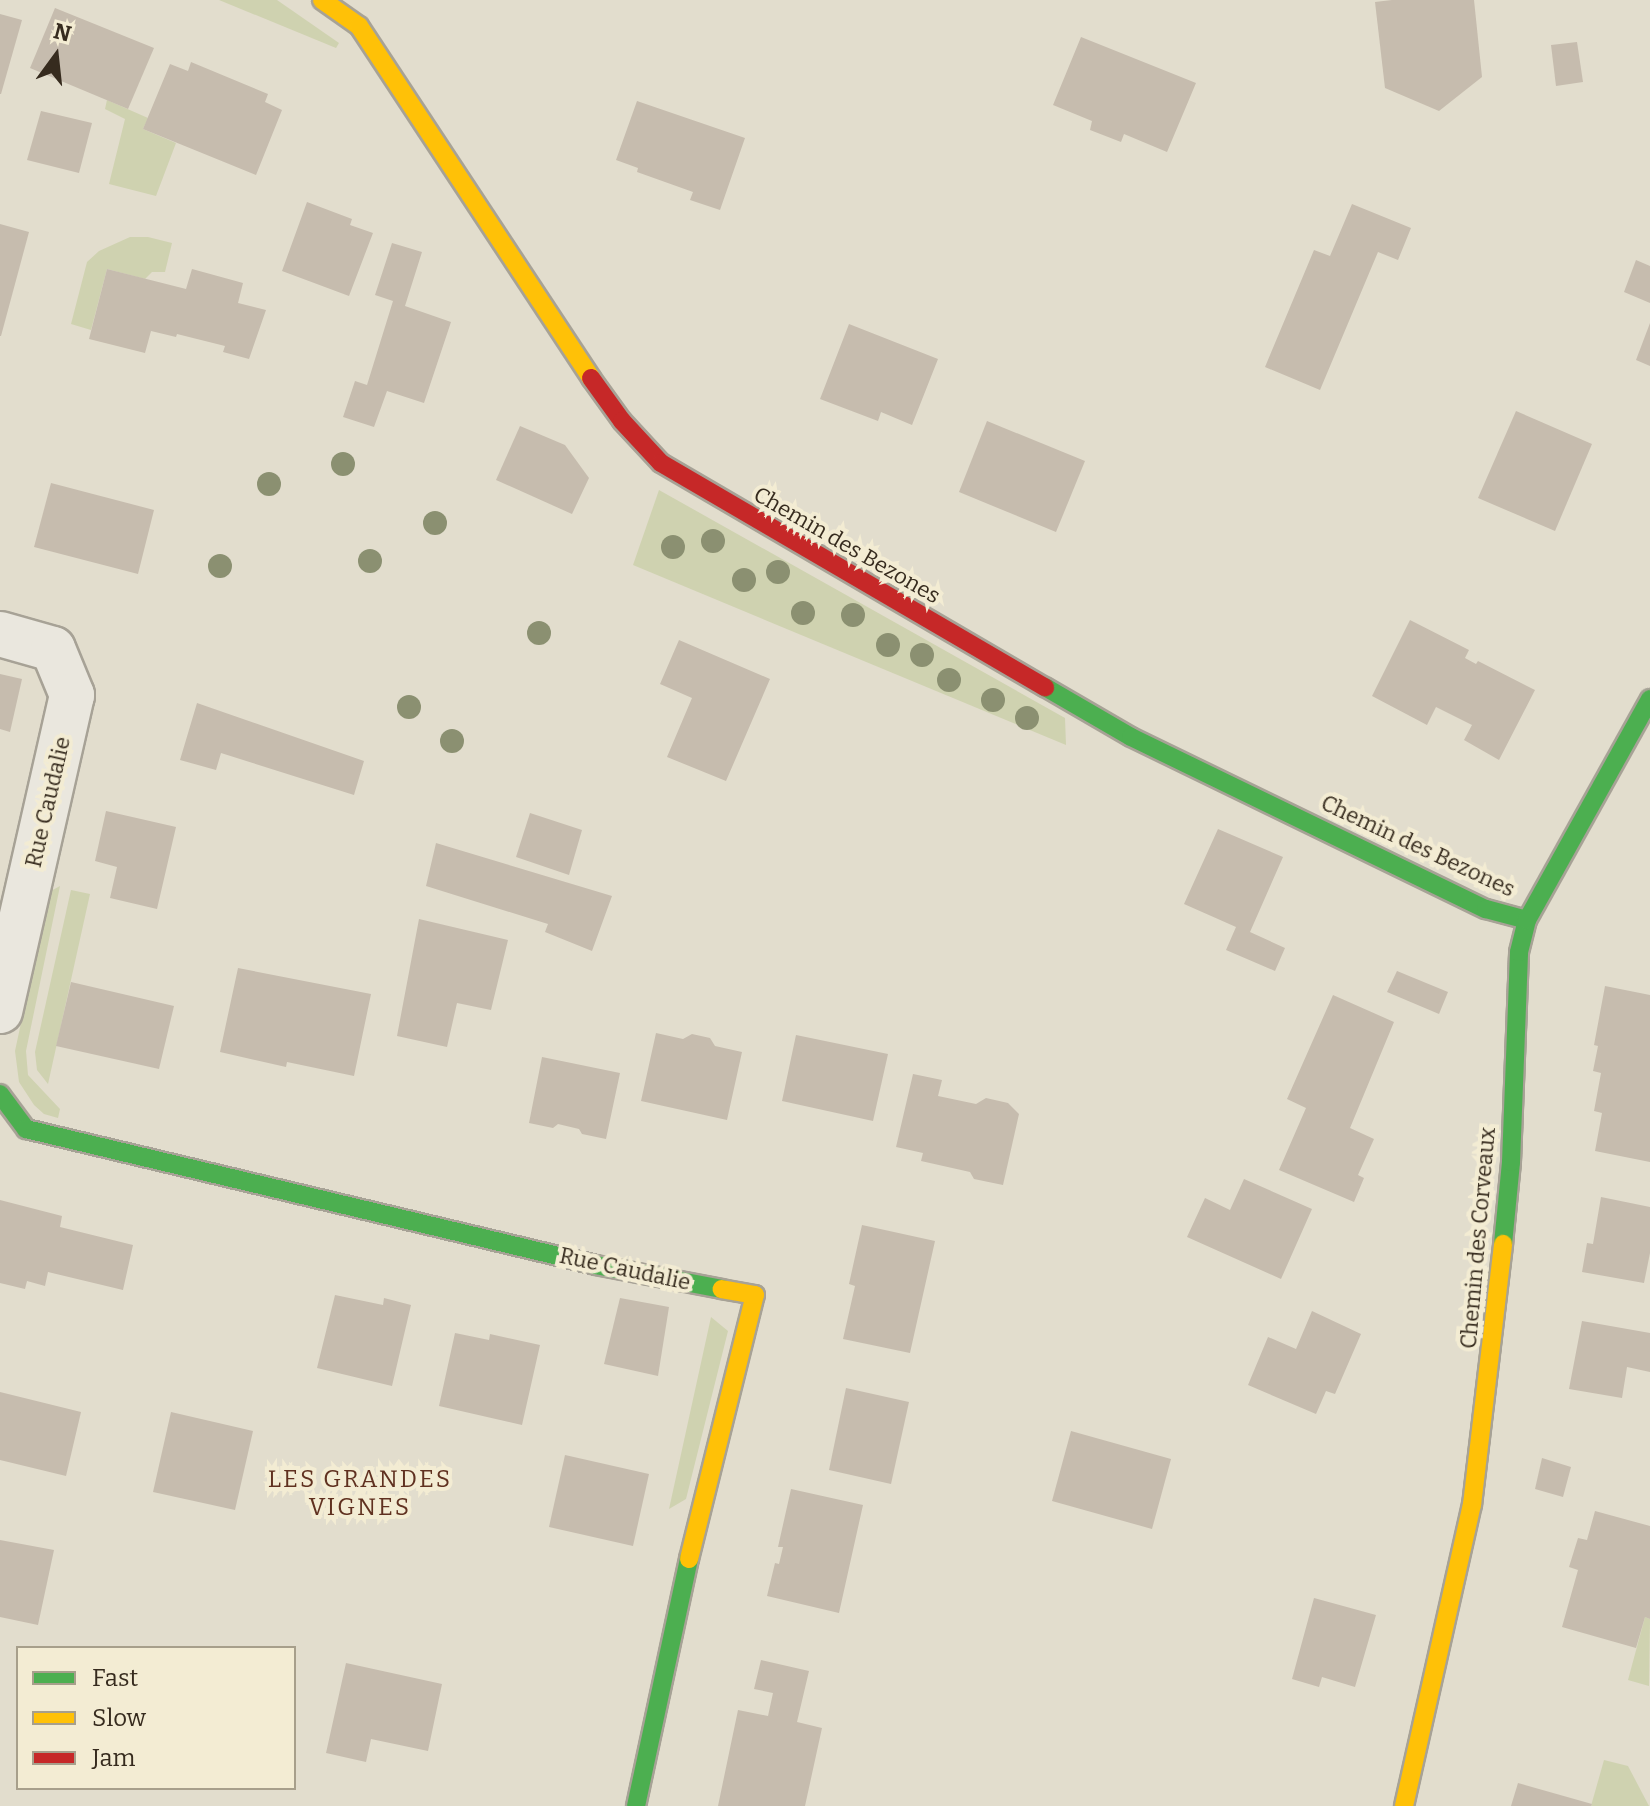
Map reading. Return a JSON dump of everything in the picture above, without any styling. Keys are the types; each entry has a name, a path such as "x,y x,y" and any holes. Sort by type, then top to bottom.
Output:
{"street":[{"name":"Chemin des Bezones","path":"322,0 359,26 562,338 622,421 661,463 1131,737 1486,909 1527,920"},
{"name":"Rue Caudalie","path":"0,634 53,649 72,695 0,1011"},
{"name":"Chemin des Corveaux","path":"1404,1806 1472,1505 1481,1443 1511,1162 1519,952 1527,920 1650,699"},
{"name":"Rue Caudalie","path":"0,1094 26,1129 596,1265 755,1295 679,1597 636,1806"}],"green space":[{"path":"219,0 277,0 339,43 336,48"},
{"path":"107,100 148,118 143,129 176,143 156,196 109,184 125,119 105,109"},
{"path":"130,237 148,237 172,243 165,272 152,272 145,279 107,269 91,330 71,324 87,262 99,251"},
{"path":"659,490 1065,718 1066,745 633,565"},
{"path":"60,886 26,1051 28,1075 60,1109 58,1118 44,1114 34,1105 19,1082 15,1051 49,892"},
{"path":"71,890 90,894 48,1084 37,1070 35,1052"},
{"path":"711,1317 728,1331 686,1499 669,1509"},
{"path":"1645,1617 1650,1619 1649,1686 1628,1680"},
{"path":"1604,1760 1628,1766 1649,1806 1591,1806"}],"building":[{"path":"1474,0 1482,77 1439,111 1385,88 1375,2"},
{"path":"55,8 154,48 128,109 30,68"},
{"path":"0,14 22,20 1,94 0,94"},
{"path":"1081,37 1196,83 1167,152 1124,134 1121,142 1090,130 1092,121 1053,105"},
{"path":"1577,42 1583,82 1556,86 1551,45"},
{"path":"191,62 268,94 265,102 282,110 256,175 143,129 170,64 188,71"},
{"path":"637,101 745,138 720,210 690,200 693,192 637,172 638,168 616,160"},
{"path":"41,111 92,123 79,173 27,160"},
{"path":"307,202 352,219 350,225 373,233 349,296 282,271"},
{"path":"1352,204 1411,228 1398,260 1378,252 1320,390 1265,367 1314,250 1330,256"},
{"path":"0,224 29,232 1,336 0,336"},
{"path":"392,243 422,252 405,306 451,322 424,403 387,391 374,427 343,417 355,381 367,385 393,301 375,295"},
{"path":"1636,260 1650,266 1650,303 1624,292"},
{"path":"107,269 186,289 192,269 243,283 238,303 266,310 249,359 223,352 225,346 177,334 176,337 151,331 145,353 89,339"},
{"path":"1650,323 1650,366 1636,360"},
{"path":"849,324 938,359 912,425 881,412 878,421 820,399"},
{"path":"1516,411 1592,444 1555,531 1478,498"},
{"path":"987,421 1085,461 1056,532 959,492"},
{"path":"520,426 565,445 589,478 572,514 496,480"},
{"path":"51,483 154,510 138,574 34,547"},
{"path":"1410,620 1469,650 1465,658 1476,664 1478,661 1535,690 1499,760 1464,740 1472,725 1436,707 1427,725 1372,696"},
{"path":"679,640 770,679 726,781 667,757 692,698 660,684"},
{"path":"0,674 22,679 10,732 0,729"},
{"path":"197,703 364,761 354,795 221,753 216,770 180,760"},
{"path":"106,811 176,827 157,909 110,898 117,867 95,861"},
{"path":"530,813 582,830 569,875 516,857"},
{"path":"1218,829 1283,857 1250,932 1285,948 1275,971 1226,950 1236,927 1184,904"},
{"path":"436,843 612,896 592,951 545,932 548,924 426,886"},
{"path":"419,919 508,940 491,1010 457,1003 447,1047 397,1036"},
{"path":"238,968 371,994 354,1076 287,1062 286,1067 220,1052"},
{"path":"1397,971 1448,992 1439,1014 1387,992"},
{"path":"71,982 174,1006 159,1069 56,1046"},
{"path":"1605,986 1650,995 1650,1162 1595,1151 1602,1113 1594,1111 1601,1073 1593,1071 1598,1046 1594,1045"},
{"path":"1333,995 1394,1022 1350,1128 1374,1139 1358,1175 1364,1178 1354,1202 1279,1170 1306,1108 1287,1099"},
{"path":"656,1033 683,1039 692,1034 710,1038 715,1046 742,1052 727,1120 641,1101"},
{"path":"796,1035 888,1054 873,1121 782,1101"},
{"path":"542,1057 620,1073 606,1139 558,1124 553,1128 529,1123"},
{"path":"913,1074 942,1080 938,1096 976,1104 986,1098 1008,1103 1019,1114 1003,1185 974,1179 970,1172 921,1161 923,1153 896,1147"},
{"path":"1244,1179 1312,1209 1281,1279 1187,1237 1205,1198 1230,1210"},
{"path":"1601,1197 1650,1207 1650,1253 1644,1283 1582,1272 1587,1243 1593,1244"},
{"path":"0,1200 62,1216 60,1227 133,1245 123,1290 48,1272 45,1286 27,1281 25,1289 0,1283"},
{"path":"862,1225 935,1241 910,1353 843,1339 855,1286 849,1284"},
{"path":"335,1295 383,1305 384,1298 411,1305 392,1386 317,1368"},
{"path":"620,1298 669,1307 658,1376 604,1364"},
{"path":"1312,1311 1361,1334 1335,1394 1326,1391 1316,1414 1248,1385 1268,1337 1296,1349"},
{"path":"1582,1321 1650,1333 1650,1372 1627,1367 1622,1398 1569,1389"},
{"path":"455,1333 489,1340 490,1334 540,1345 522,1425 439,1406"},
{"path":"846,1388 909,1402 891,1484 829,1470"},
{"path":"0,1392 81,1412 66,1476 0,1460"},
{"path":"171,1412 253,1431 235,1510 153,1492"},
{"path":"1071,1431 1171,1459 1152,1529 1052,1501"},
{"path":"565,1455 649,1474 633,1546 549,1527"},
{"path":"1542,1458 1571,1467 1563,1497 1535,1489"},
{"path":"791,1489 863,1505 839,1613 767,1596 775,1563 779,1564 783,1547 778,1547"},
{"path":"1595,1511 1650,1526 1650,1619 1645,1617 1636,1648 1562,1627 1578,1570 1569,1567 1578,1538 1587,1540"},
{"path":"0,1540 54,1550 38,1625 0,1617"},
{"path":"1314,1598 1376,1615 1355,1687 1322,1677 1319,1687 1292,1679"},
{"path":"761,1660 809,1671 797,1722 822,1728 805,1806 718,1806 738,1710 768,1716 773,1693 754,1689"},
{"path":"346,1663 442,1684 428,1751 371,1739 366,1762 326,1753"},
{"path":"1518,1783 1592,1804 1511,1806"}],"traffic: fast":[{"path":"1045,687 1131,737 1486,909 1527,920"},
{"path":"1503,1244 1511,1162 1519,952 1527,920 1650,699"},
{"path":"0,1094 26,1129 596,1265 722,1289"},
{"path":"636,1806 689,1559"}],"traffic: slow":[{"path":"322,0 359,26 591,378"},
{"path":"1404,1806 1472,1505 1503,1244"},
{"path":"689,1559 755,1295 722,1289"}],"traffic: jam":[{"path":"591,378 622,421 661,463 1045,687"}],"district":[{"name":"LES GRANDES VIGNES","path":"360,1494"}]}
